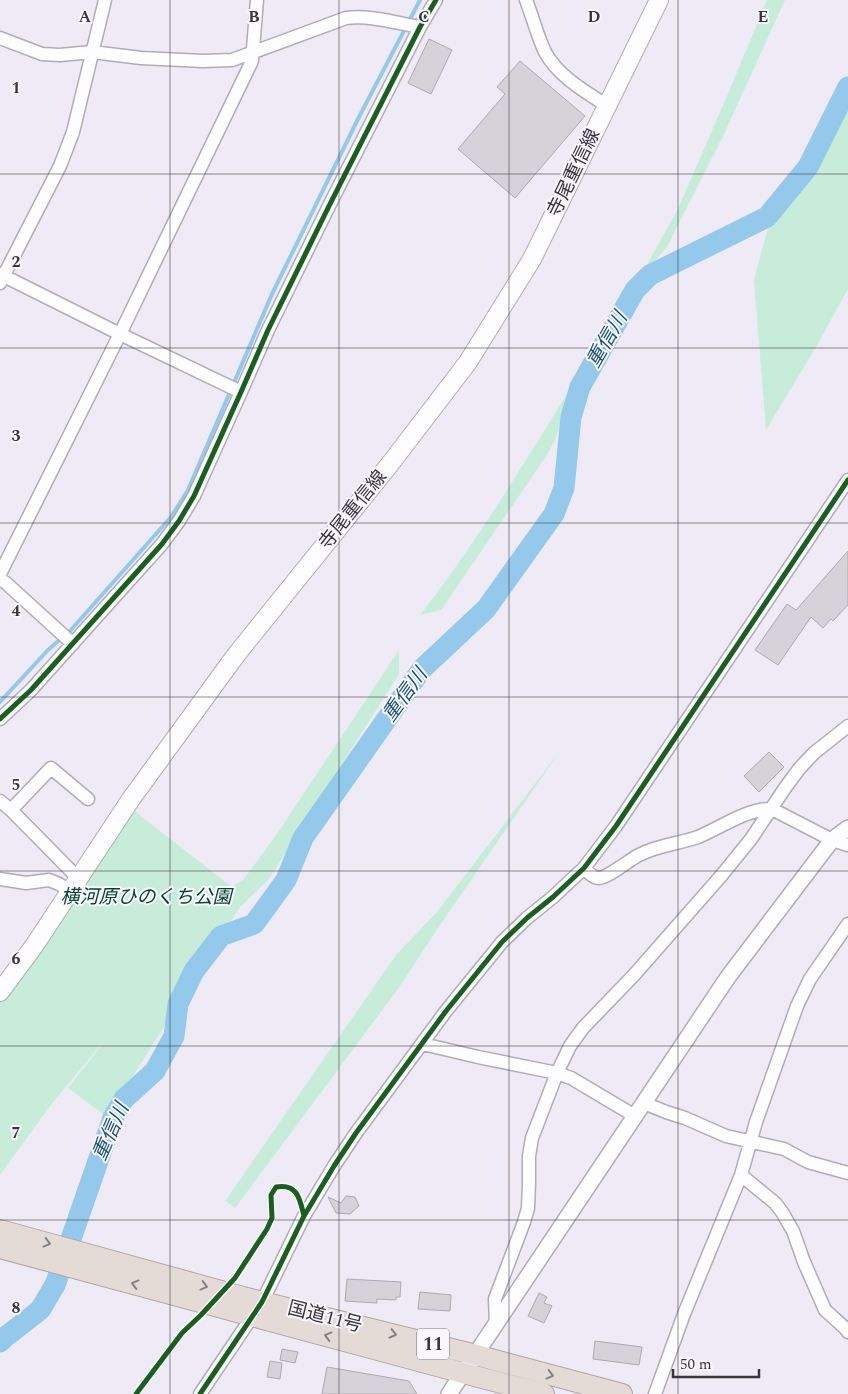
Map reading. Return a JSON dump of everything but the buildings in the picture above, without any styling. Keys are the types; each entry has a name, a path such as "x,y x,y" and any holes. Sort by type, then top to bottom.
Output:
{"highway":[{"name":"国道11号","path":"0,1230 463,1373 544,1394"},
{"name":"国道11号","path":"0,1248 247,1306 476,1355 622,1394"}],"main road":[{"name":"寺尾重信線","path":"0,992 34,946 130,799 236,655 390,464 468,362 532,259 659,0"}],"street":[{"path":"105,0 73,132 60,166 1,277 241,392"},
{"path":"0,574 120,334 252,61 257,0"},
{"path":"0,719 32,690 162,544 179,521 194,496 268,330 330,204 420,27 436,0"},
{"path":"526,0 545,52 555,66 582,90 606,105"},
{"path":"0,38 42,54 60,55 92,52 141,58 203,61 232,60 346,18 368,18 420,27"},
{"path":"200,1394 247,1306 356,1134 446,1011 502,942 584,868 616,826 848,480"},
{"path":"0,579 73,644"},
{"path":"496,1326 495,1299 528,1208 530,1183 529,1156 532,1138 557,1073 570,1046 583,1028 634,975 721,876 751,839 799,769 814,753 848,726"},
{"path":"11,810 51,768 88,800"},
{"path":"0,801 11,810 74,885"},
{"path":"584,868 593,876 600,878 638,855 652,849 696,838 754,810 763,808 772,809 832,840 848,845"},
{"path":"449,1394 728,977 832,840 848,828"},
{"path":"0,879 26,883 50,880 59,884 74,885"},
{"path":"655,1394 684,1314 741,1175 756,1122 803,991 848,924"},
{"path":"423,1044 557,1073 640,1109 666,1112 726,1136 784,1150 808,1162 848,1173"},
{"path":"741,1175 775,1203 782,1212 793,1231 804,1262 826,1310 848,1332"}],"green space":[{"path":"767,0 785,0 724,134 667,247 638,280 677,211"},
{"path":"848,98 848,289 766,430 754,280 770,220 807,177"},
{"path":"576,380 555,440 547,455 441,610 420,615 482,529"},
{"name":"横河原ひのくち公園","path":"399,650 399,674 269,879 240,907 107,1117 68,1088 110,1034 53,1102 0,1175 0,1000 133,810 232,887 244,879 279,831"},
{"path":"560,751 398,989 235,1208 225,1201 396,955 437,912"}],"waterway":[{"path":"0,702 48,650 70,631 171,517 188,490 272,294 359,117 420,0"},
{"name":"重信川","path":"0,1342 40,1310 55,1285 113,1118 124,1099 155,1071 174,1036 178,1004 194,971 221,936 254,924 286,880 303,838 422,669 486,609 554,514 564,488 571,417 580,387 635,290 650,275 767,217 808,167 848,87"}],"cycle path":[{"path":"0,719 31,690 162,544 179,521 194,496 268,330 330,204 420,27 436,0"},
{"path":"200,1394 262,1302 304,1216 356,1133 446,1011 502,942 584,868 616,826 848,480"},
{"path":"136,1394 182,1333 235,1278 267,1229 272,1218 271,1195 276,1187 283,1186 297,1194 304,1216"}]}
